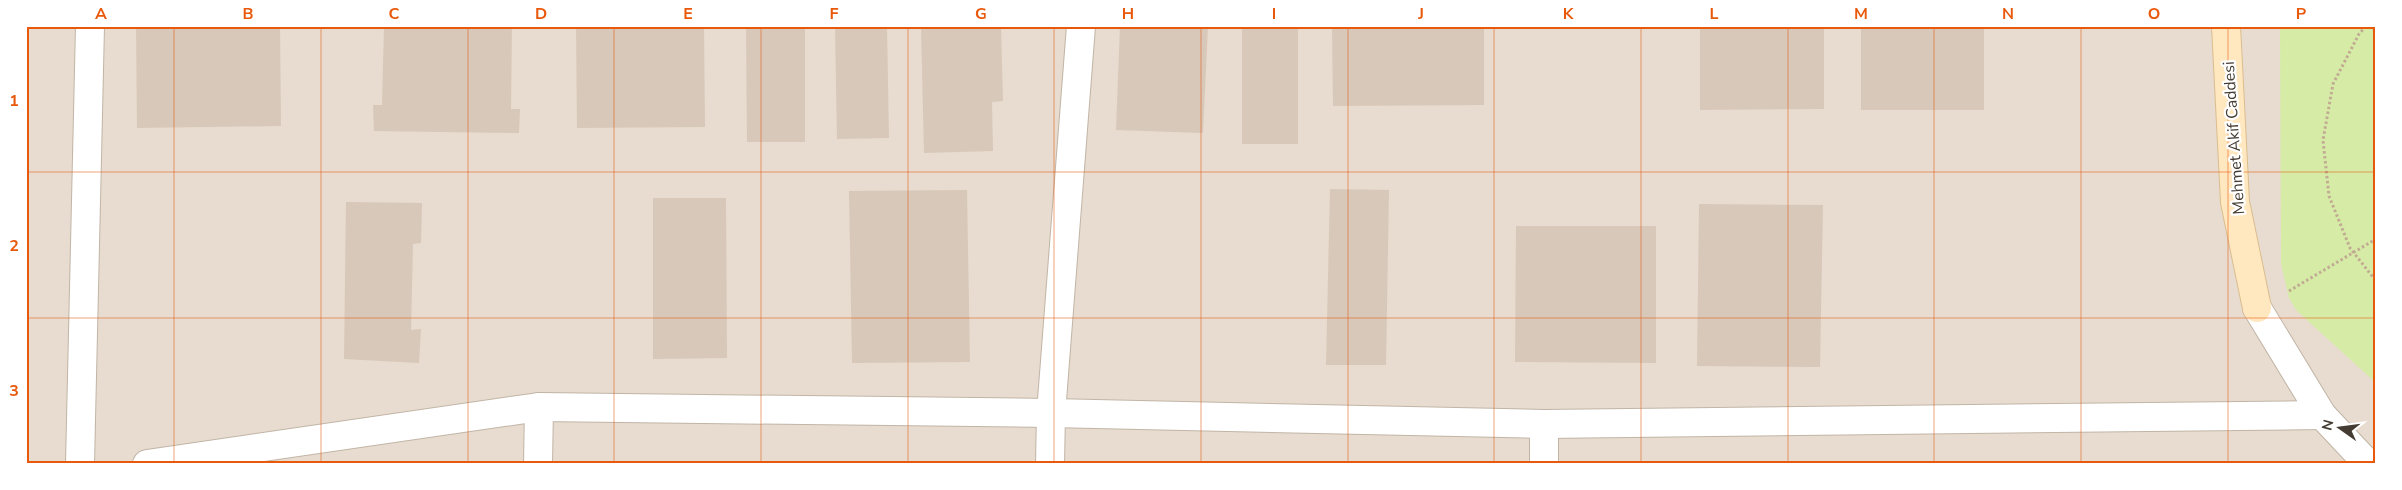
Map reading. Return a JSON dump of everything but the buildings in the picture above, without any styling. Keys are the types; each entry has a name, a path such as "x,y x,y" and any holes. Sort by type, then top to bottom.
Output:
{"street":[{"path":"80,464 90,26"},
{"path":"1050,464 1051,413 1081,26"},
{"name":"Mehmet Akif Caddesi","path":"2226,26 2235,202 2257,308"},
{"path":"2257,308 2322,415 2368,464"},
{"path":"538,464 539,407"},
{"path":"147,464 539,407 1051,413 1544,424 2322,415"},
{"path":"1544,424 1544,464"}],"path":[{"path":"2376,31 2368,26 2359,34 2334,84 2324,140 2329,196 2354,253 2376,281"},
{"path":"2376,148 2376,154"},
{"path":"2257,308 2376,239"}],"shaded area":[{"path":"26,26 2376,26 2376,464 26,464"}],"green space":[{"path":"2280,26 2376,26 2376,383 2296,310 2289,298 2281,264"}]}
